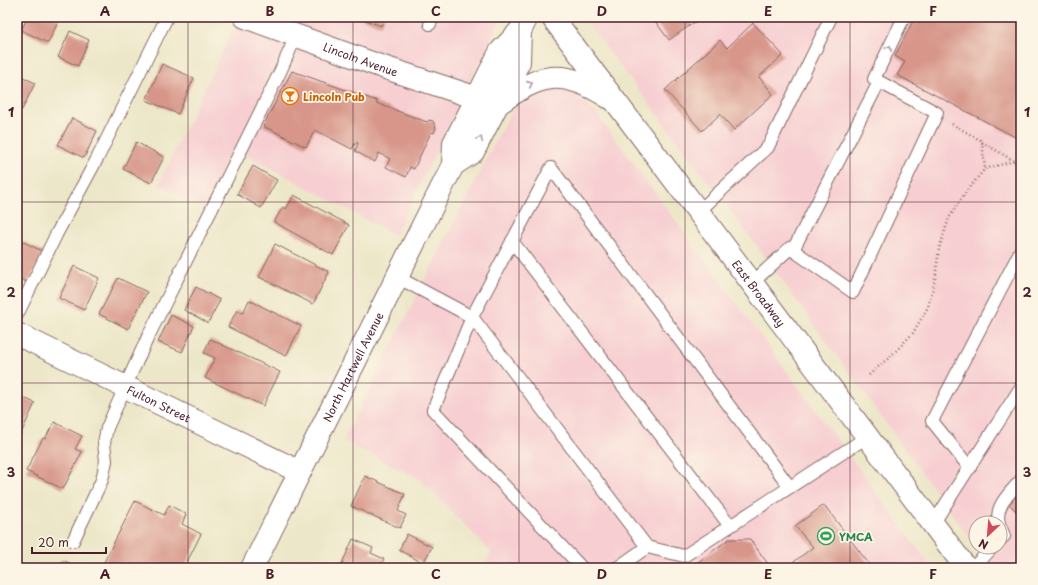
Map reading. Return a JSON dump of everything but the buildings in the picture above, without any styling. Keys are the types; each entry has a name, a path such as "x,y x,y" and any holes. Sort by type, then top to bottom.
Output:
{"street":[{"name":"Lincoln Avenue","path":"245,17 380,66 477,98"},
{"name":"East Broadway","path":"552,17 966,568"},
{"name":"North Hartwell Avenue","path":"252,568 454,165 454,143 500,52 523,24"},
{"name":"North Hartwell Avenue","path":"454,165 473,152 519,62 523,24"},
{"path":"497,105 513,93 542,79 560,77 573,79 593,87 617,102"},
{"name":"Fulton Street","path":"17,334 300,472"}],"lane":[{"path":"17,315 167,17"},
{"path":"698,212 768,147 831,17"},
{"path":"793,250 876,81 904,17"},
{"path":"73,541 102,480 106,461 104,443 107,428 125,387 150,332 296,36"},
{"path":"752,282 790,248 853,292 937,113 876,81"},
{"path":"582,568 433,410 472,317 551,168 790,487"},
{"path":"512,242 730,526"},
{"path":"970,468 932,421 1021,250"},
{"path":"397,277 472,317 647,547 684,556 867,437"},
{"path":"933,524 1021,387"},
{"path":"998,515 1000,505 1021,480"},
{"path":"616,568 647,547"},
{"path":"973,568 985,555"}],"path":[{"path":"937,113 982,142 1021,164"},
{"path":"982,142 985,169"},
{"path":"869,375 892,355 913,333 928,307 935,279 939,249 949,218 968,189 985,169 1014,161"}],"shaded area":[{"path":"240,17 502,17 395,235 233,148 204,206 158,185"},
{"path":"583,17 1021,17 1021,568 992,568 982,555 1008,555 1008,515 968,515 968,536 754,242"},
{"path":"545,87 569,89 582,98 596,113 932,568 484,568 491,552 420,479 343,441 502,128 514,108 532,94"}],"place":[{"name":"Lincoln Pub","path":"290,96"},
{"name":"YMCA","path":"826,536"}]}
